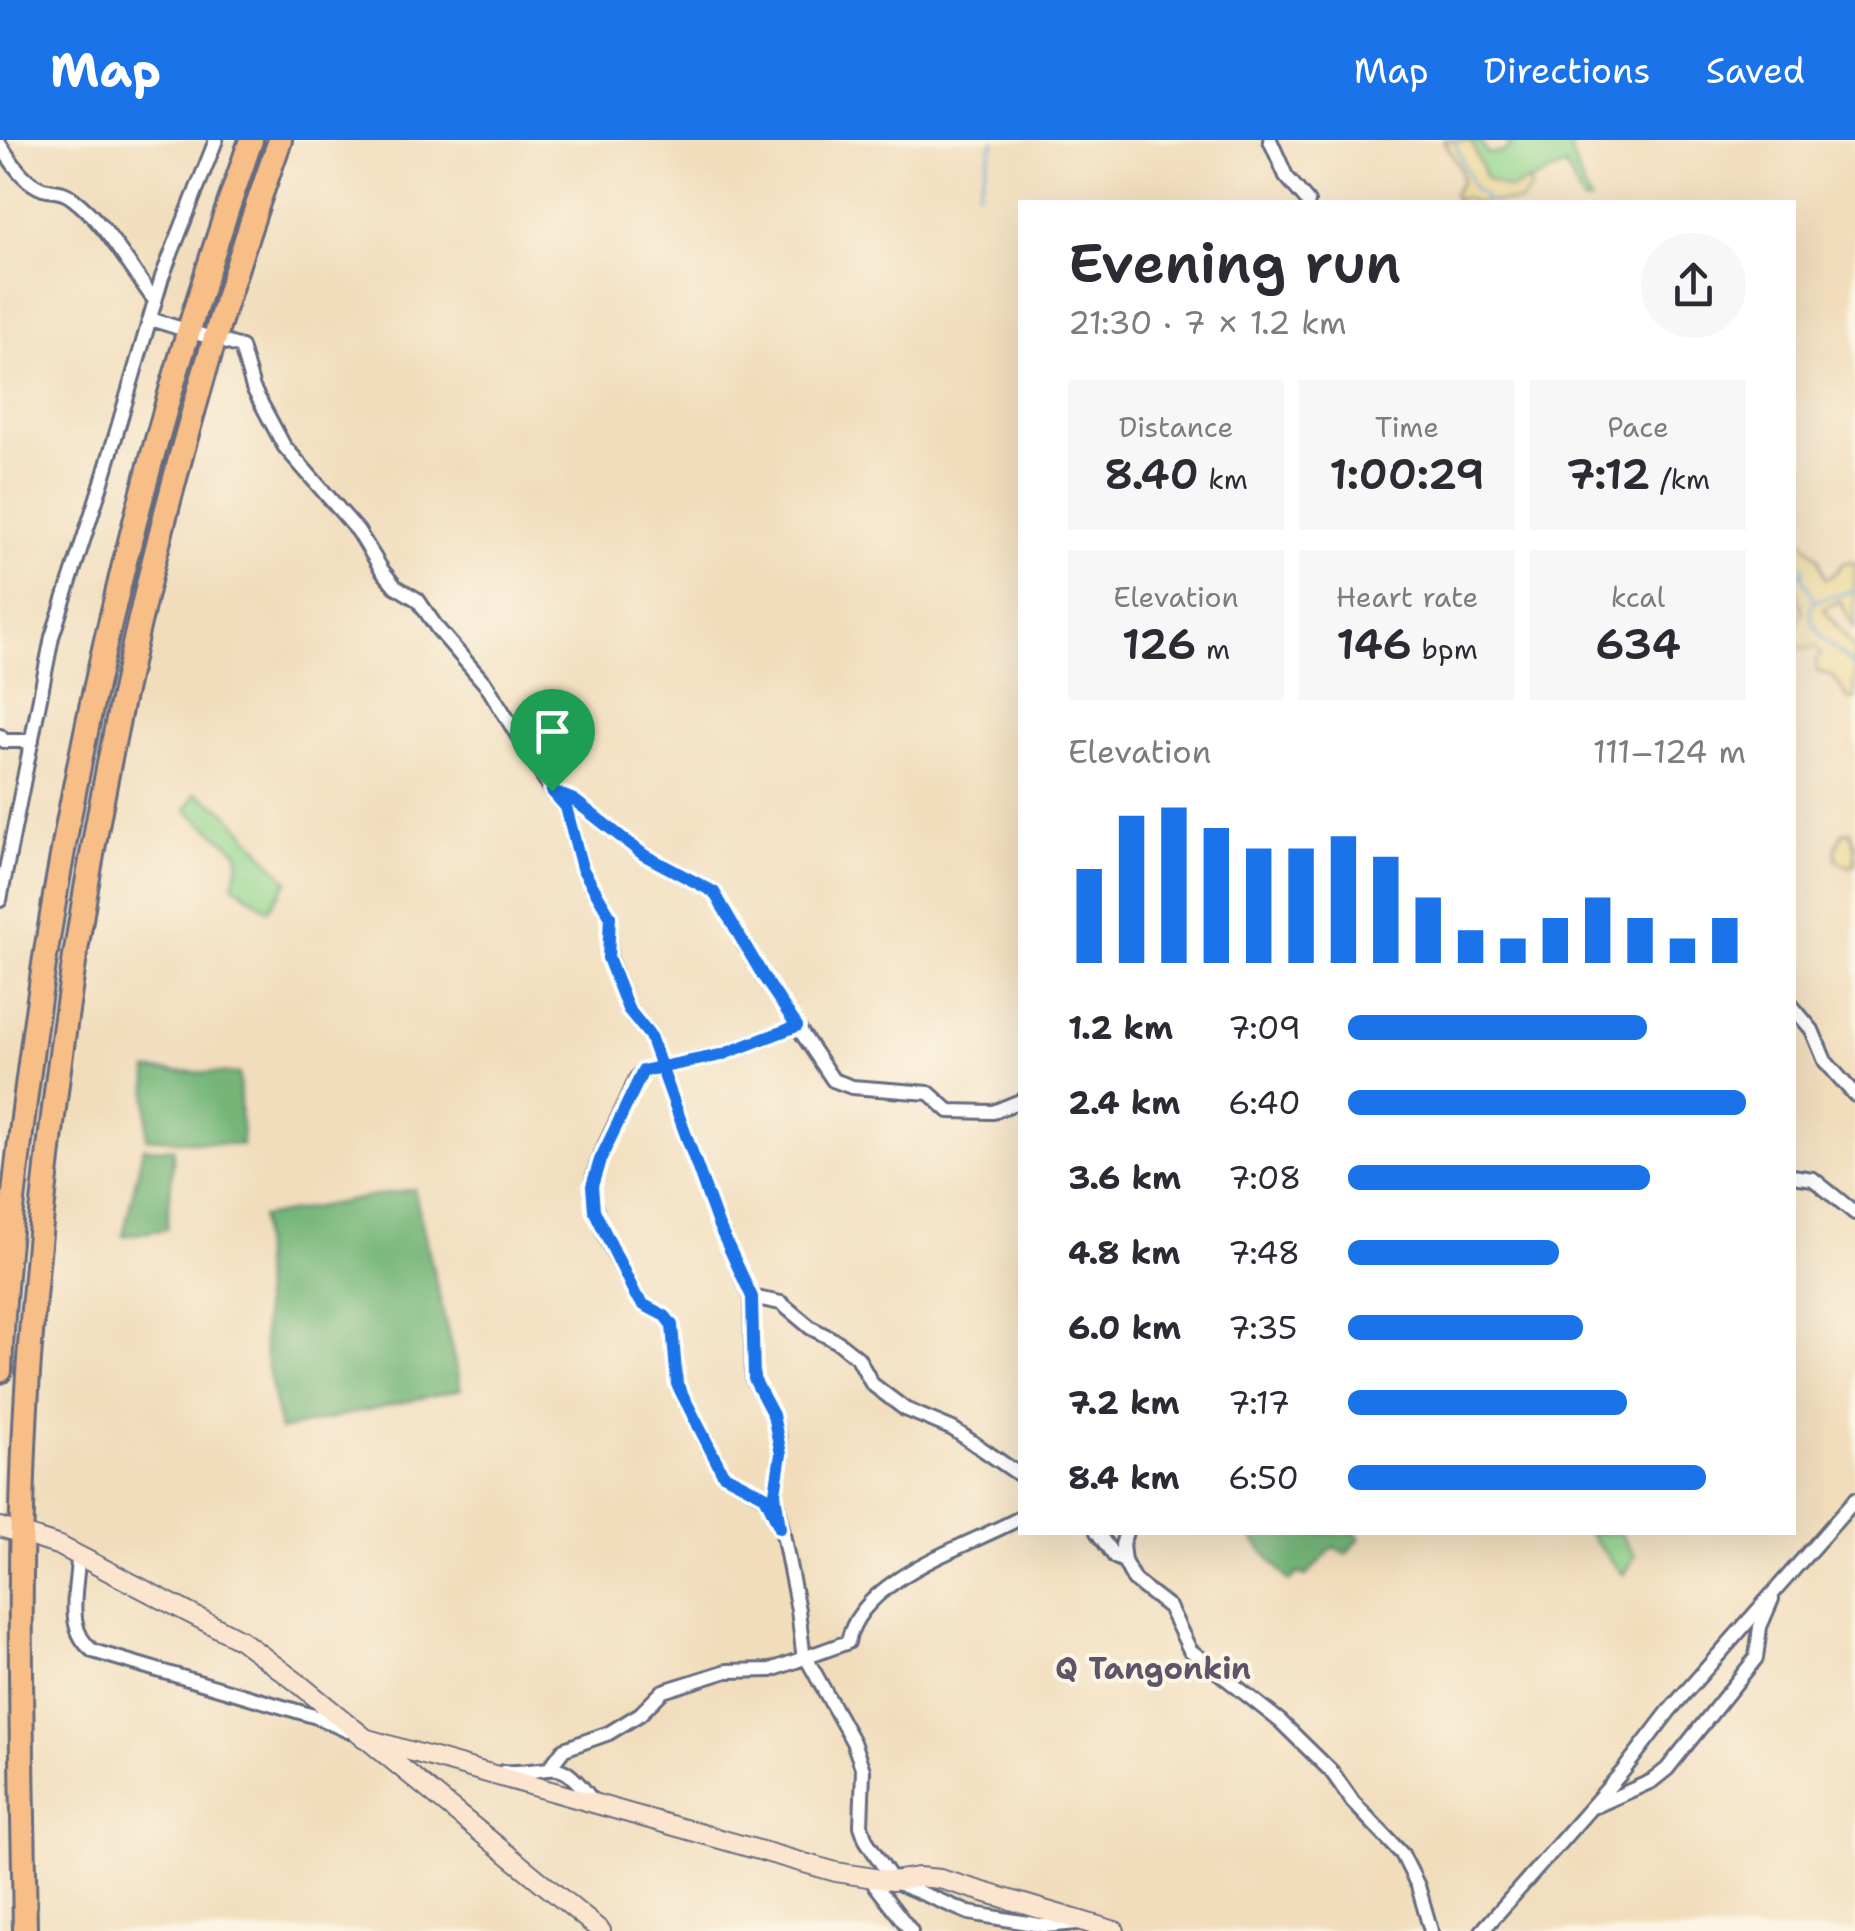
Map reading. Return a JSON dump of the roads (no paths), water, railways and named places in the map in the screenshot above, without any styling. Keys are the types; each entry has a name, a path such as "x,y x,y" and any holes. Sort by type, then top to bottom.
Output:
{"highway":[{"path":"0,1372 16,1166 66,829 139,500 187,330 252,140"},
{"path":"25,1931 11,1529 49,1149 90,856 147,590 214,336 280,140"}],"street":[{"path":"1270,140 1286,176 1306,200"},
{"path":"0,900 52,637 155,301 214,143"},
{"path":"0,145 24,177 74,199 108,236 155,301"},
{"path":"150,319 214,336 241,348 253,388 284,446 358,531 395,586 418,600 487,686 566,807 582,868 610,916 608,958 628,1009 650,1036 718,1224 752,1297 754,1379 773,1415 781,1454 775,1493 806,1660 853,1742 863,1770 861,1826 878,1862 893,1881"},
{"path":"0,736 4,741 32,741"},
{"path":"552,791 574,800 644,855 714,892 763,976 833,1080 852,1087 929,1093 949,1111 993,1112 1018,1102"},
{"path":"1796,1011 1812,1030 1825,1061 1855,1095"},
{"path":"780,1528 765,1496 723,1474 677,1384 672,1325 636,1296 594,1210 592,1186 600,1160 643,1071 721,1055 797,1026"},
{"path":"1796,1177 1813,1179 1855,1212"},
{"path":"752,1297 781,1303 810,1328 858,1358 872,1384 905,1410 953,1429 1018,1474"},
{"path":"1485,1929 1669,1711 1855,1500"},
{"path":"551,1766 564,1749 609,1733 640,1714 662,1691 693,1678 726,1671 771,1670 848,1642 862,1610 903,1577 1018,1519"},
{"path":"11,1529 78,1556 242,1640 601,1931"},
{"path":"1100,1535 1116,1557 1124,1561"},
{"path":"1125,1535 1124,1561 1134,1580 1168,1608 1190,1650 1280,1721 1332,1772 1412,1868 1430,1931"},
{"path":"78,1556 73,1612 86,1646 93,1651 317,1717 364,1738 836,1872 893,1881 940,1879 1115,1931"},
{"path":"1589,1809 1652,1781 1667,1769 1756,1658 1760,1628 1778,1588"},
{"path":"480,1771 520,1773 551,1766 565,1769 594,1803"},
{"path":"869,1877 911,1931"}],"waterway":[{"path":"978,192 994,140"},
{"path":"1454,140 1473,187 1487,200"},
{"path":"1796,559 1804,568 1802,577 1812,597 1814,624 1855,668"},
{"path":"1796,576 1803,571"},
{"path":"1814,601 1855,591"}],"district":[{"name":"Q Tangonkin","path":"1153,1669"}]}
